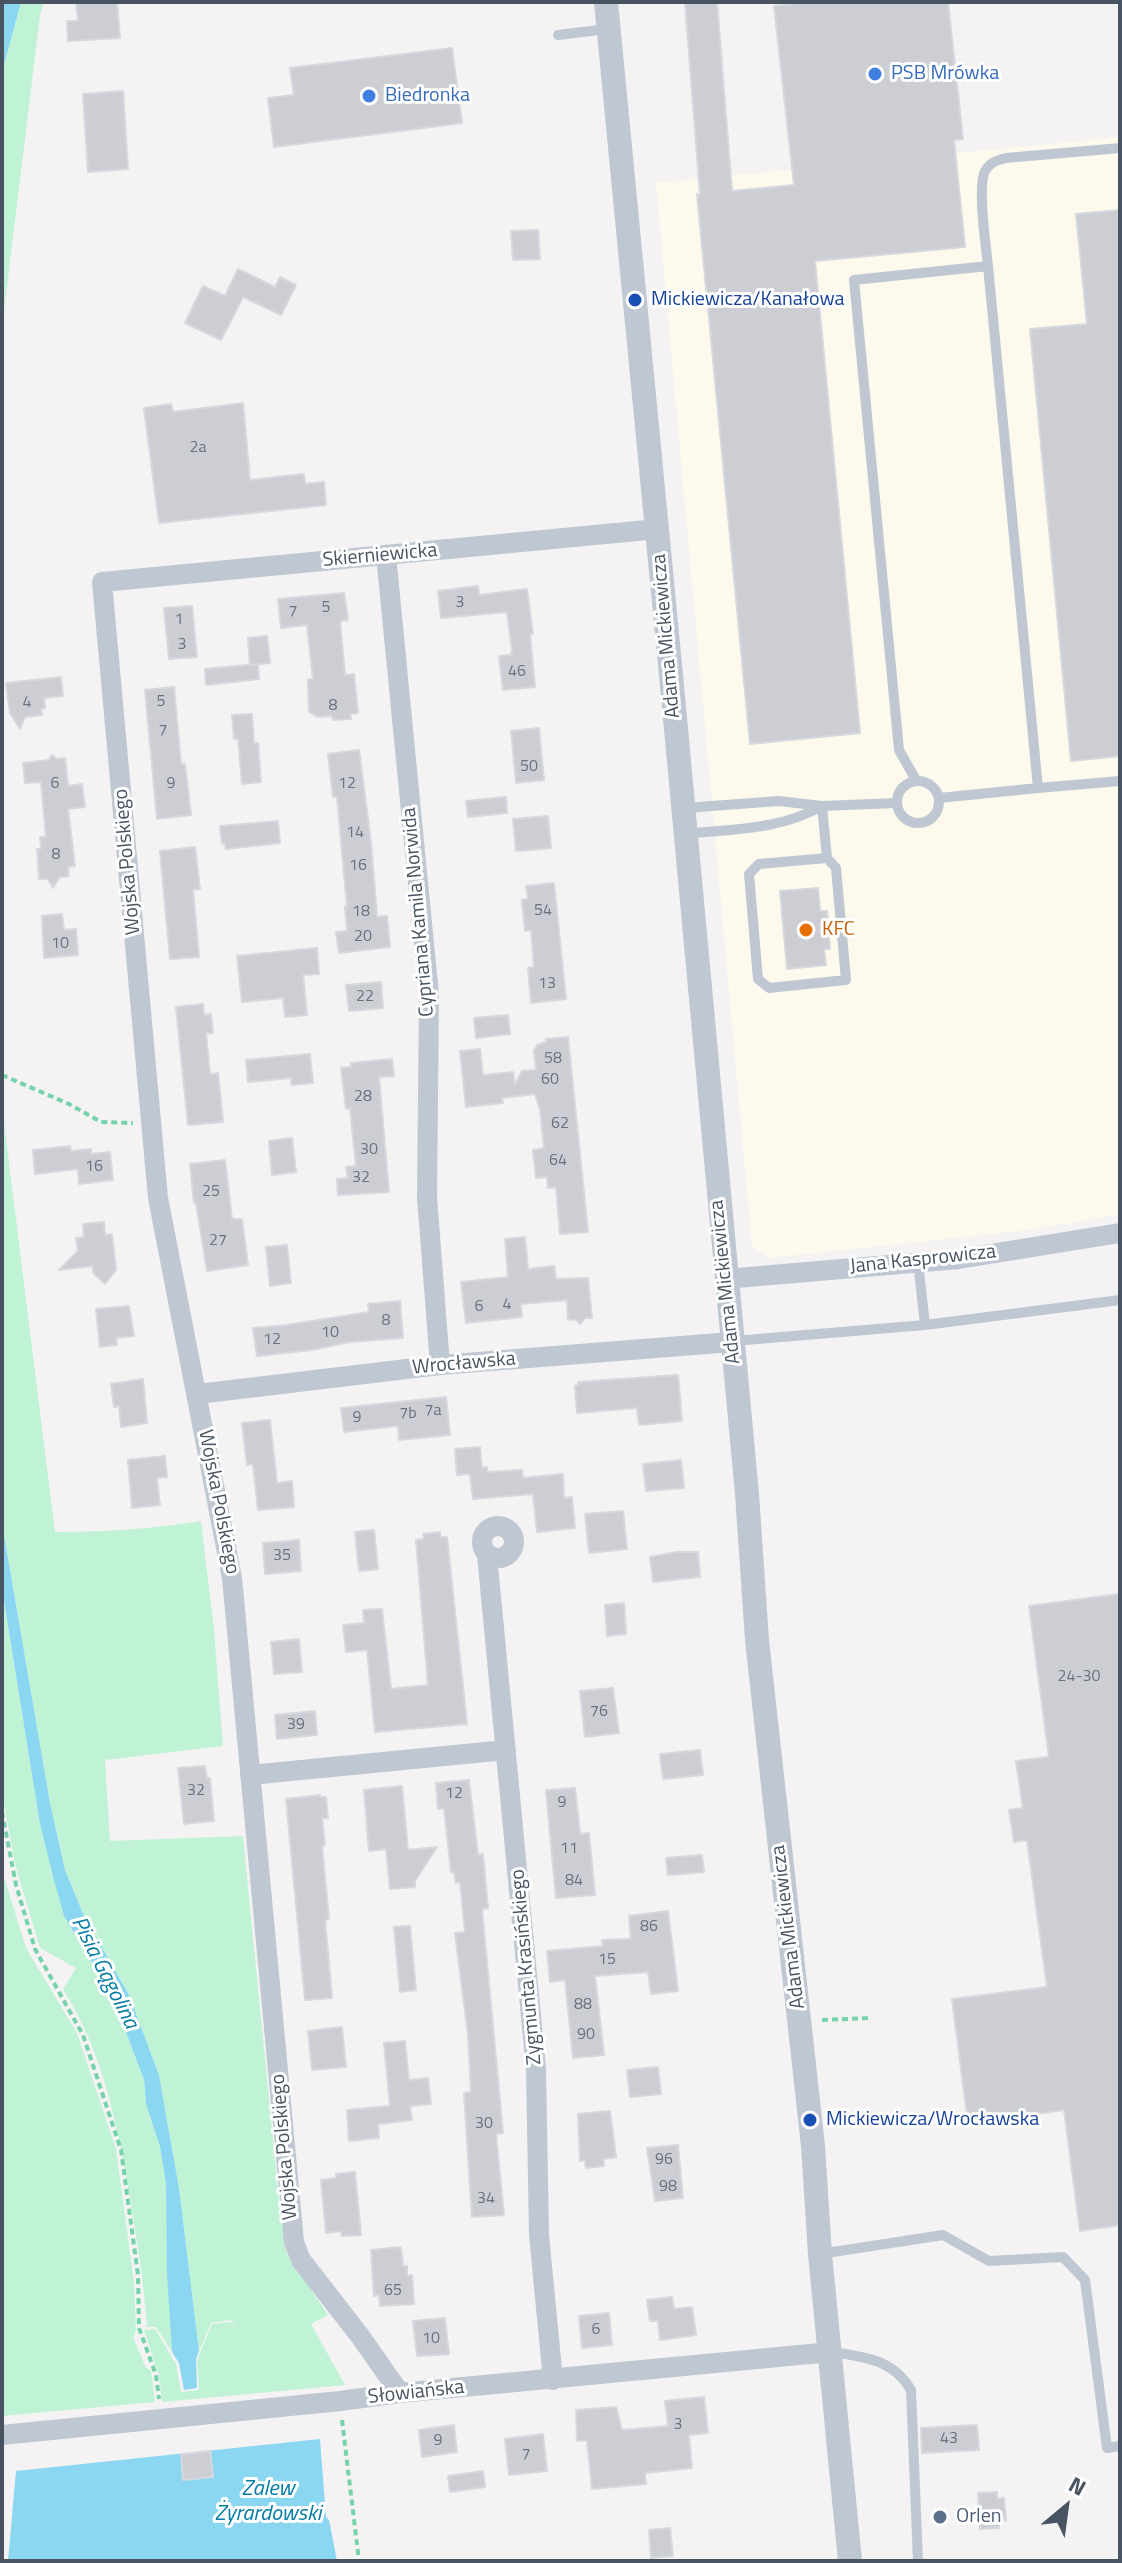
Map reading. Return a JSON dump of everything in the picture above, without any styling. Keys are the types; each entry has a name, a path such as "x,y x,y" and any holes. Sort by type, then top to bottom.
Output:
{"street":[{"name":"Adama Mickiewicza","path":"606,2 658,529 757,1640 800,2021 850,2561"},
{"name":"Skierniewicka","path":"102,582 658,529"},
{"name":"Cypriana Kamila Norwida","path":"386,555 429,995 427,1197 440,1365"},
{"name":"Wojska Polskiego","path":"102,582 158,1198 232,1578 296,2250 400,2393"},
{"name":"Jana Kasprowicza","path":"725,1279 959,1259 1120,1233"},
{"name":"Wrocławska","path":"198,1394 440,1365 732,1342"},
{"name":"Zygmunta Krasińskiego","path":"487,1555 536,2069 539,2235 553,2380"},
{"path":"250,1775 506,1750"},
{"name":"Słowiańska","path":"2,2435 831,2352"}],"lane":[{"path":"558,35 609,29"},
{"path":"1038,788 982,183 986,169 993,162 1006,158 1120,148"},
{"path":"916,780 899,750 854,280 988,266"},
{"path":"916,780 929,783 939,798 934,817 921,823 908,821 898,810 900,790 916,780"},
{"path":"939,798 1120,781"},
{"path":"683,809 779,801 822,806 897,803"},
{"path":"685,834 777,825 822,806"},
{"path":"822,806 827,858 836,868 846,980 769,988 758,979 749,874 759,864 827,858"},
{"path":"918,1262 925,1325"},
{"path":"732,1342 925,1325 1120,1300"},
{"path":"820,2254 943,2235 989,2261 1063,2257 1085,2280 1107,2448 1120,2446"},
{"path":"831,2352 885,2363 903,2376 911,2390 918,2561"}],"path":[{"path":"2,1075 69,1104 101,1122 151,1120"},
{"path":"2,1812 16,1885 35,1949 83,2035 121,2150 138,2275 139,2328 156,2375 159,2406"},
{"path":"815,2020 871,2018"},
{"path":"341,2414 359,2561"}],"shaded area":[{"path":"1120,137 1120,1214 1030,1230 769,1258 752,1246 656,183"}],"green space":[{"path":"21,2 44,2 2,328 2,72"},
{"path":"2,1106 55,1532 128,1530 201,1521 214,1629 223,1746 105,1760 110,1841 243,1836 287,2254 328,2315 311,2324 345,2385 162,2402 159,2376 144,2330 155,2329 176,2364 181,2392 199,2390 197,2360 212,2324 231,2322 236,2329 231,2320 211,2323 199,2351 179,2188 159,2075 129,1995 84,1916 65,1870 50,1803 2,1523"},
{"path":"2,1589 40,1824 64,1916 104,1982 123,2024 144,2080 146,2104 160,2147 166,2184 172,2352 156,2327 147,2327 135,2231 114,2117 89,2039 63,1989 76,1968 40,1948 15,1864 2,1793"},
{"path":"4,1877 26,1948 77,2033 116,2149 134,2282 136,2331 133,2337 146,2368 151,2371 155,2402 2,2416"}],"water":[{"path":"2,2 21,2 2,72"},
{"name":"Pisia Gągolina","path":"2,1523 50,1803 65,1870 84,1916 129,1995 159,2075 179,2188 199,2351 196,2359 197,2388 184,2390 179,2363 172,2352 166,2184 160,2147 146,2104 144,2080 104,1982 64,1916 40,1824 2,1589"},
{"name":"Zalew Żyrardowski","path":"320,2439 326,2517 337,2561 8,2561 16,2471"}],"building":[{"path":"76,2 117,2 120,38 68,41 67,21 78,21"},
{"path":"685,2 717,2 732,191 794,185 774,6 809,2 948,2 963,139 954,140 965,247 815,261 860,733 750,744 697,194 700,194"},
{"name":"Biedronka","path":"452,48 462,123 274,147 268,98 294,95 290,68"},
{"path":"123,91 128,169 88,172 83,94"},
{"path":"1120,210 1120,756 1071,761 1030,329 1087,324 1076,214"},
{"path":"538,230 540,259 513,260 511,231"},
{"path":"238,269 275,287 280,277 296,285 281,315 243,297 221,340 185,323 203,286 225,296"},
{"path":"243,403 250,480 304,474 305,484 324,482 326,505 159,523 144,408 171,404 173,412"},
{"path":"478,586 479,595 527,589 535,687 503,690 499,656 511,655 512,650 507,612 441,618 438,591"},
{"path":"344,593 348,620 340,621 345,675 354,674 358,713 350,714 351,719 333,720 332,716 318,717 309,712 308,680 313,679 307,625 281,628 278,599"},
{"path":"192,606 197,657 169,659 164,608"},
{"path":"267,636 270,663 250,665 248,638"},
{"path":"258,664 259,679 206,685 205,669"},
{"path":"61,677 63,696 44,698 42,715 25,717 20,729 10,713 6,683"},
{"path":"174,687 181,764 185,764 191,815 157,819 145,690"},
{"path":"252,714 261,782 242,784 238,739 234,739 232,715"},
{"path":"539,728 544,780 516,783 511,731"},
{"path":"359,750 377,917 387,916 390,947 339,953 336,932 347,931 347,907 337,797 333,797 328,754"},
{"path":"52,755 57,759 65,758 68,786 82,784 85,807 68,809 75,866 68,867 69,876 60,877 53,888 48,879 39,879 37,849 41,849 40,837 46,837 41,782 25,783 23,763 49,760"},
{"path":"506,797 507,813 468,817 466,801"},
{"path":"548,816 551,848 516,851 513,819"},
{"path":"278,821 280,843 226,849 225,843 222,844 220,826"},
{"path":"195,847 200,889 193,890 199,957 170,959 160,851"},
{"path":"554,883 566,999 531,1003 528,968 534,967 531,930 525,931 522,900 528,899 526,886"},
{"name":"KFC","path":"818,888 820,911 827,911 830,949 824,949 826,965 787,969 780,891"},
{"path":"62,914 64,930 76,929 78,955 44,958 42,916"},
{"path":"317,948 319,974 303,975 307,1015 285,1017 283,998 242,1002 237,956"},
{"path":"381,982 383,1008 349,1011 346,985"},
{"path":"203,1004 204,1015 211,1014 213,1033 206,1033 210,1074 218,1073 223,1122 188,1125 176,1007"},
{"path":"508,1015 510,1034 476,1038 474,1018"},
{"path":"568,1037 588,1232 560,1234 556,1187 548,1188 547,1177 536,1178 533,1150 544,1148 540,1109 535,1094 502,1098 503,1103 466,1107 460,1051 480,1049 483,1075 513,1072 515,1085 522,1071 536,1070 534,1051 537,1045 546,1042 546,1039"},
{"path":"310,1054 313,1083 292,1085 291,1078 248,1082 246,1060"},
{"path":"392,1059 394,1076 379,1077 389,1192 338,1195 337,1179 348,1178 346,1167 356,1166 350,1108 346,1109 341,1068 351,1067 351,1063"},
{"path":"292,1138 296,1172 272,1175 269,1141"},
{"path":"70,1146 71,1151 91,1149 91,1154 110,1152 113,1180 79,1184 78,1169 35,1174 33,1150"},
{"path":"225,1160 232,1219 242,1219 248,1265 207,1271 190,1164"},
{"path":"104,1222 105,1235 112,1234 116,1270 105,1284 93,1273 93,1266 59,1270 78,1251 76,1238 84,1237 83,1224"},
{"path":"525,1237 528,1269 554,1266 556,1279 588,1278 592,1318 585,1318 580,1324 575,1319 568,1320 567,1300 521,1304 522,1317 466,1323 461,1282 508,1277 505,1239"},
{"path":"287,1245 291,1283 270,1286 266,1247"},
{"path":"400,1301 403,1338 349,1342 257,1356 253,1328 369,1312 368,1304"},
{"path":"129,1306 134,1336 116,1338 117,1345 100,1347 96,1309"},
{"path":"678,1375 682,1421 639,1425 637,1408 577,1413 575,1386 578,1382"},
{"path":"143,1379 147,1423 121,1427 119,1406 114,1407 111,1384"},
{"path":"446,1397 450,1435 399,1440 398,1426 344,1432 341,1408"},
{"path":"270,1420 277,1483 292,1481 294,1507 258,1510 253,1464 247,1465 242,1423"},
{"path":"480,1447 482,1468 487,1467 487,1472 522,1470 523,1478 563,1474 564,1498 572,1497 575,1528 537,1532 533,1494 473,1499 470,1474 457,1475 455,1449"},
{"path":"165,1456 167,1477 157,1478 160,1505 132,1508 128,1460"},
{"path":"681,1460 684,1488 646,1491 643,1464"},
{"path":"623,1511 627,1549 589,1553 585,1514"},
{"path":"374,1530 378,1569 359,1571 355,1532"},
{"path":"440,1532 440,1537 447,1537 467,1724 375,1732 367,1650 346,1652 343,1625 364,1623 363,1610 382,1609 391,1689 428,1685 416,1540 424,1539 423,1534"},
{"path":"299,1540 301,1571 265,1574 263,1543"},
{"path":"698,1552 700,1577 653,1582 650,1557"},
{"path":"1120,1594 1120,2225 1080,2231 1064,2110 968,2123 952,1999 1047,1987 1027,1840 1014,1842 1009,1810 1023,1808 1016,1761 1049,1757 1029,1606"},
{"path":"624,1603 626,1634 607,1636 605,1605"},
{"path":"299,1639 302,1672 274,1674 271,1642"},
{"path":"613,1688 619,1733 585,1737 580,1691"},
{"path":"315,1711 317,1735 277,1739 275,1715"},
{"path":"700,1750 703,1775 663,1779 660,1754"},
{"path":"205,1766 207,1778 210,1778 214,1821 184,1824 178,1768"},
{"path":"469,1780 478,1855 483,1854 488,1908 482,1909 503,2133 496,2134 504,2215 472,2217 464,2093 471,2092 468,2035 455,1933 465,1932 460,1882 456,1883 454,1872 451,1872 444,1808 438,1809 436,1783"},
{"path":"402,1786 408,1850 437,1847 415,1881 415,1887 390,1889 386,1849 369,1851 364,1790"},
{"path":"575,1788 580,1834 589,1833 595,1895 556,1898 546,1790"},
{"path":"326,1797 328,1818 322,1818 325,1845 322,1846 332,1998 305,2000 286,1799"},
{"path":"702,1855 704,1872 668,1875 666,1858"},
{"path":"668,1911 678,1991 651,1994 648,1972 595,1976 604,2055 573,2058 565,1980 550,1982 547,1951 603,1946 602,1940 631,1939 629,1916"},
{"path":"410,1926 416,1990 400,1992 394,1927"},
{"path":"342,2027 346,2067 312,2070 308,2031"},
{"path":"405,2041 409,2080 428,2078 431,2104 410,2106 412,2120 378,2124 379,2138 349,2141 347,2110 390,2106 384,2043"},
{"path":"658,2067 661,2094 630,2097 627,2070"},
{"path":"610,2111 616,2157 603,2159 604,2166 586,2168 585,2160 580,2161 578,2114"},
{"path":"678,2145 683,2198 655,2201 647,2148"},
{"path":"355,2172 361,2235 342,2236 341,2231 326,2233 321,2180 336,2178 336,2174"},
{"path":"401,2247 403,2266 407,2266 407,2276 412,2275 414,2304 380,2306 379,2295 374,2296 371,2250"},
{"path":"672,2297 674,2309 692,2307 696,2335 660,2340 658,2321 650,2321 647,2300"},
{"path":"609,2313 612,2345 582,2348 579,2316"},
{"path":"445,2318 449,2354 417,2356 413,2321"},
{"path":"704,2397 708,2433 689,2435 692,2468 645,2473 646,2484 592,2489 587,2440 577,2441 576,2410 616,2407 622,2430 668,2426 665,2401"},
{"path":"454,2425 457,2452 422,2457 419,2430"},
{"path":"977,2425 979,2450 922,2453 921,2428"},
{"path":"543,2434 547,2471 509,2475 505,2439"},
{"path":"210,2451 213,2477 183,2480 181,2454"},
{"path":"483,2471 485,2487 450,2492 448,2476"},
{"path":"997,2492 997,2499 1004,2498 1006,2520 999,2520 999,2528 980,2529 978,2493"},
{"path":"670,2528 673,2556 651,2558 649,2530"}],"place":[{"name":"PSB Mrówka","path":"875,74"},
{"name":"Biedronka","path":"369,96"},
{"name":"Mickiewicza/Kanałowa","path":"635,300"},
{"name":"KFC","path":"806,930"},
{"name":"Mickiewicza/Wrocławska","path":"810,2120"},
{"name":"Orlen","path":"940,2517"}]}
